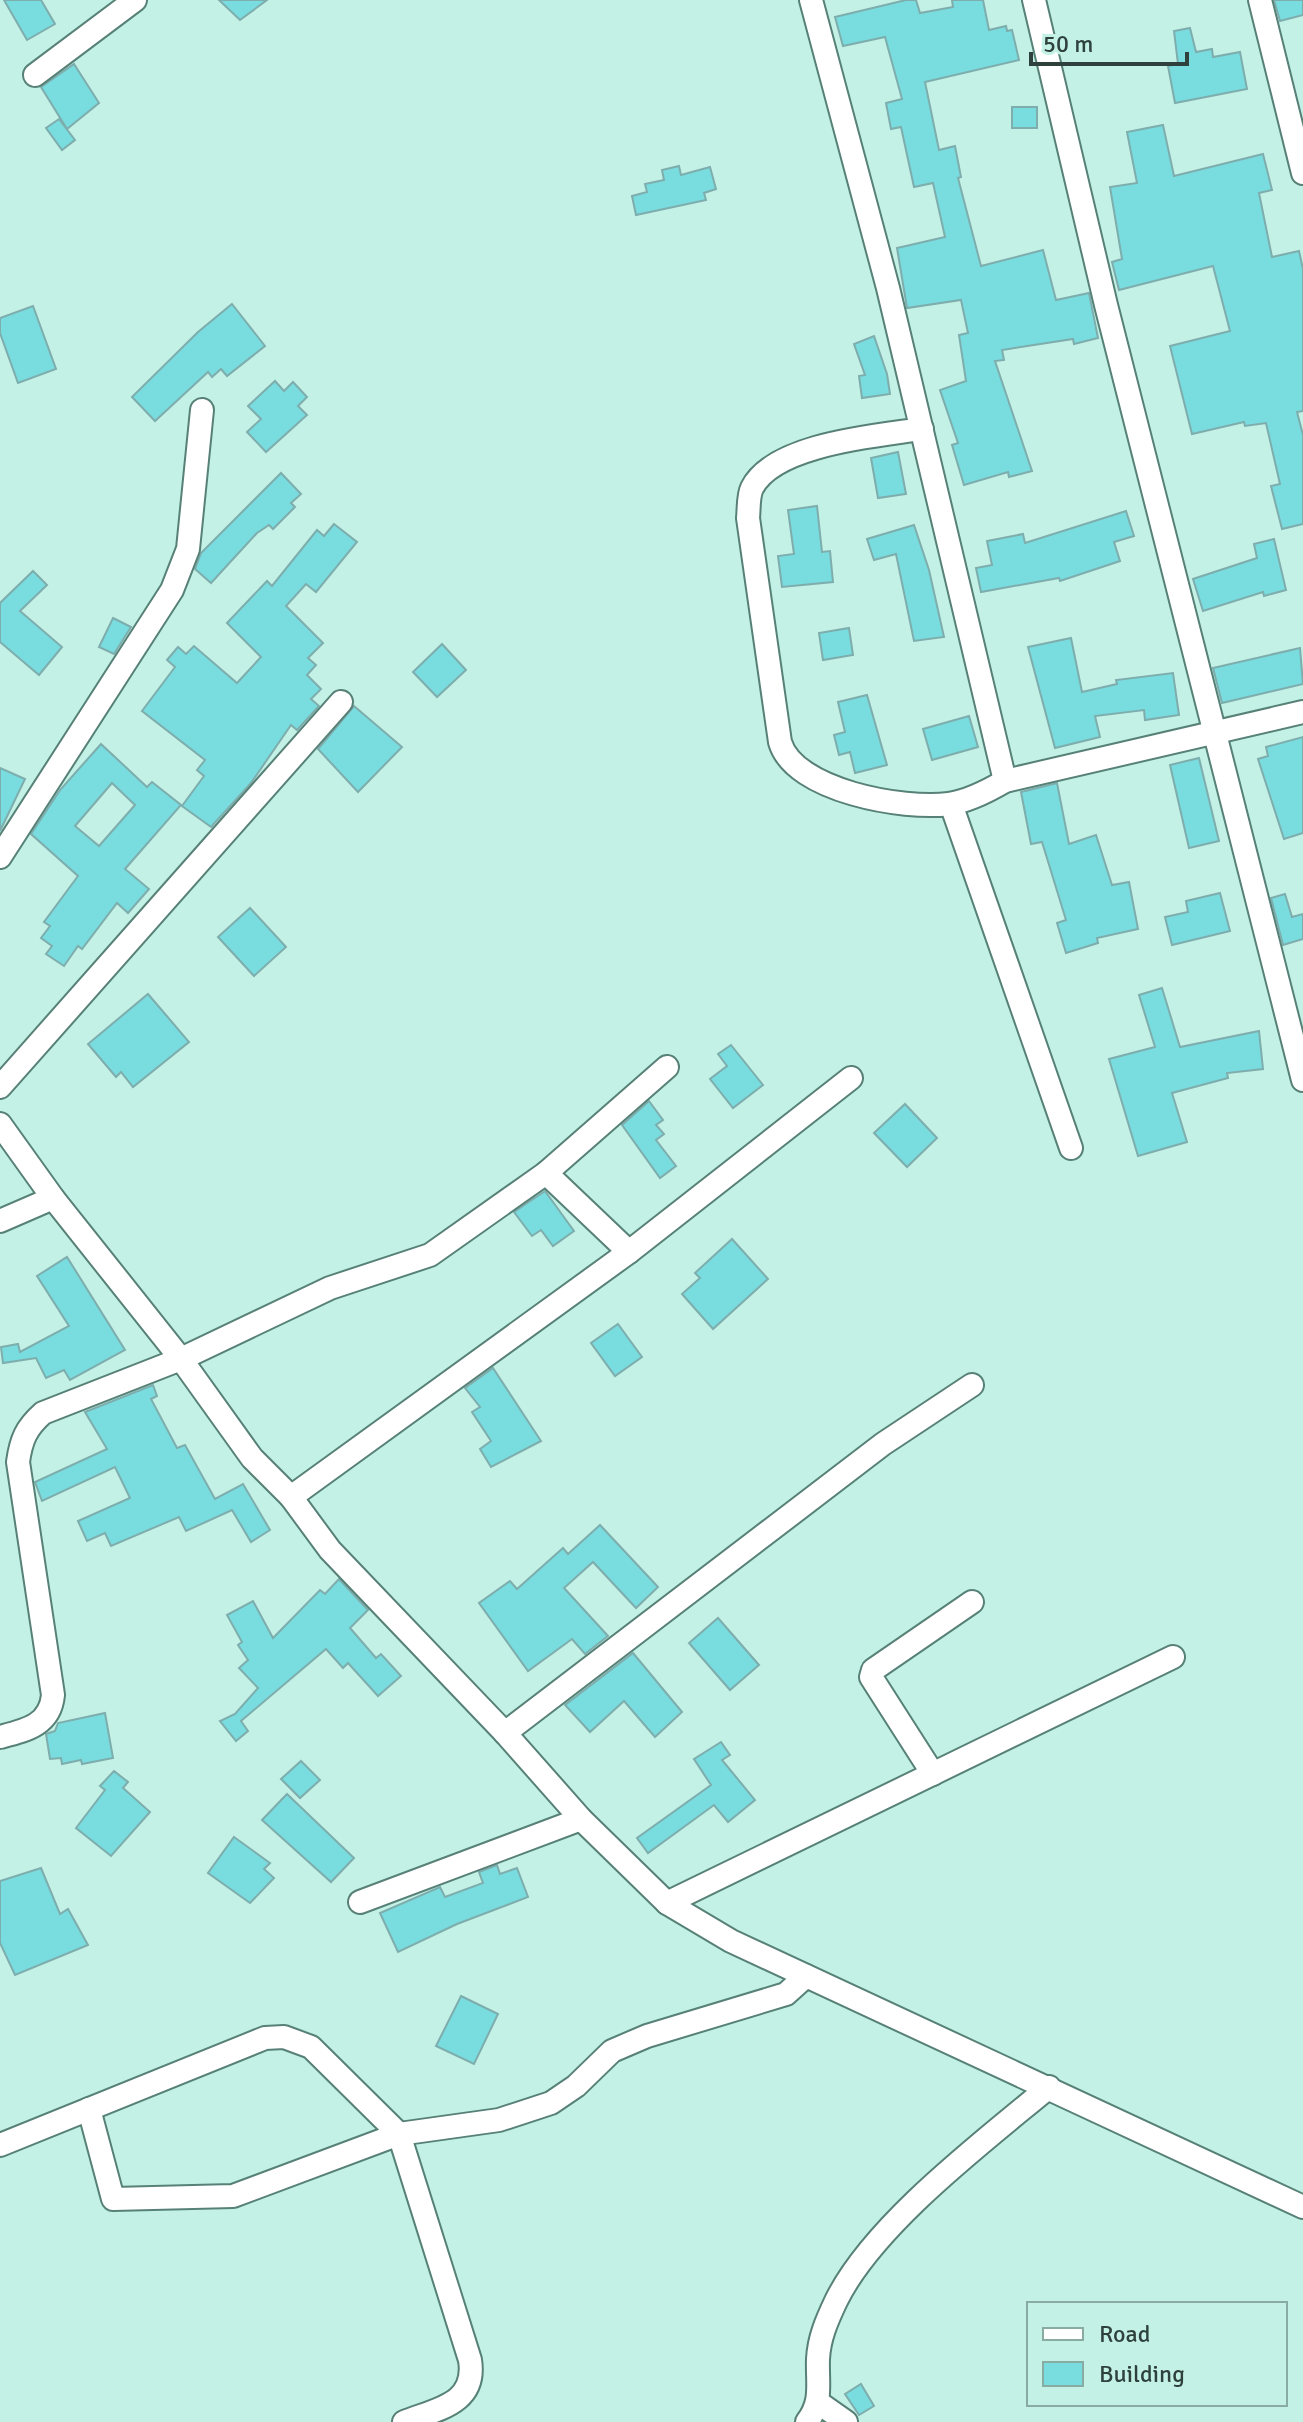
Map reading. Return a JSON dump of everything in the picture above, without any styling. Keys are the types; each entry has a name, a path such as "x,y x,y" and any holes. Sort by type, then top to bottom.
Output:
{"street":[{"path":"35,75 135,0"},
{"path":"811,0 922,429 1005,781"},
{"path":"1034,0 1106,305 1303,1080"},
{"path":"1260,0 1303,173"},
{"path":"0,857 172,590 188,549 202,410"},
{"path":"922,429 843,442 774,462 750,491 748,518 784,756 807,775 867,797 911,806 951,804 981,795 1005,781 1303,712"},
{"path":"0,1087 341,702"},
{"path":"951,804 1071,1148"},
{"path":"0,1737 41,1723 51,1712 53,1695 18,1462 21,1442 28,1426 43,1413 181,1359 330,1288 430,1255 546,1173 667,1067"},
{"path":"291,1497 629,1252 851,1078"},
{"path":"0,1124 53,1198 181,1359 252,1458 291,1497 330,1550 505,1733 581,1819 667,1903 731,1941 1303,2207"},
{"path":"546,1173 629,1252"},
{"path":"0,1221 53,1198"},
{"path":"505,1733 883,1444 972,1385"},
{"path":"933,1774 871,1677 873,1670 972,1602"},
{"path":"667,1903 1173,1657"},
{"path":"360,1902 581,1819"},
{"path":"89,2109 113,2199 233,2196 399,2134 499,2120 551,2103 576,2086 612,2051 647,2036 786,1994 806,1976"},
{"path":"0,2145 265,2038 284,2037 311,2047 399,2134 473,2377 465,2394 447,2405 404,2422"},
{"path":"807,2422 819,2403 818,2357 822,2336 843,2288 875,2245 957,2163 1049,2087"},
{"path":"819,2403 846,2422"}],"building":[{"path":"4,0 41,0 55,24 27,40"},
{"path":"219,0 267,0 240,20"},
{"path":"916,0 920,13 953,7 952,0 983,0 989,30 1006,26 1007,31 1012,30 1019,60 925,82 939,150 955,146 961,177 958,178 981,266 1043,250 1056,300 1089,293 1098,338 1074,344 1073,339 1002,350 1004,360 995,361 1032,471 1009,477 1008,472 964,485 952,445 958,443 940,390 966,381 959,335 968,333 961,300 907,308 897,248 945,237 933,183 914,187 901,127 891,129 886,103 902,99 885,37 843,46 835,17"},
{"path":"1274,0 1303,0 1303,15 1280,21"},
{"path":"1190,28 1196,52 1212,49 1213,57 1240,52 1247,89 1175,103 1168,66 1178,64 1174,31"},
{"path":"74,64 99,103 67,129 41,87"},
{"path":"1012,107 1037,107 1037,128 1012,128"},
{"path":"59,119 75,140 62,150 46,128"},
{"path":"1163,125 1174,176 1263,154 1272,190 1259,193 1272,257 1299,251 1303,269 1303,411 1297,412 1303,435 1303,524 1282,529 1271,486 1280,484 1266,423 1245,426 1244,422 1192,434 1170,346 1230,331 1213,266 1119,290 1112,262 1122,259 1110,187 1137,183 1127,132"},
{"path":"679,166 681,175 710,167 716,189 704,193 706,200 636,215 632,196 647,192 645,184 664,180 662,170"},
{"path":"232,304 265,346 227,376 221,369 212,377 208,372 155,421 132,397 198,332"},
{"path":"33,306 56,369 18,383 0,333 0,318"},
{"path":"874,336 887,374 890,394 862,398 859,376 865,375 854,344"},
{"path":"275,381 284,391 293,382 307,397 298,406 307,415 266,452 247,432 261,419 248,406"},
{"path":"898,452 906,494 878,498 871,458"},
{"path":"281,473 301,494 291,503 295,507 273,529 269,525 257,533 211,583 195,569 201,553"},
{"path":"817,506 822,552 830,551 833,582 782,587 778,556 794,554 788,510"},
{"path":"1126,511 1134,536 1114,542 1120,561 1060,581 1059,578 981,592 976,568 992,565 987,541 1023,534 1025,543"},
{"path":"334,524 357,542 316,592 306,584 286,606 323,643 308,658 316,665 307,675 321,689 311,699 319,706 297,730 291,725 251,783 211,827 182,806 204,776 197,770 205,760 142,711 175,667 167,660 178,647 186,654 194,646 237,683 261,657 227,623 267,581 272,586 317,530 324,536"},
{"path":"914,525 929,570 944,637 914,641 896,554 874,560 867,539"},
{"path":"1274,539 1286,590 1264,596 1263,592 1203,611 1193,579 1257,558 1254,544"},
{"path":"33,571 47,585 20,611 62,647 39,675 0,642 0,603"},
{"path":"113,618 131,627 114,654 99,647"},
{"path":"849,628 853,655 823,660 819,633"},
{"path":"1071,638 1082,692 1117,684 1116,680 1173,673 1179,715 1145,720 1144,710 1095,716 1100,737 1055,748 1028,647"},
{"path":"442,644 466,670 437,697 413,672"},
{"path":"1300,648 1303,684 1222,703 1213,668"},
{"path":"867,695 887,765 855,773 850,752 839,755 834,735 845,732 838,702"},
{"path":"354,706 402,747 358,792 318,749"},
{"path":"969,716 978,747 932,760 923,729"},
{"path":"1303,737 1303,833 1284,839 1258,759 1268,756 1266,747"},
{"path":"101,744 147,787 152,782 181,805 125,869 149,889 128,913 117,903 82,949 78,946 64,966 46,954 52,946 41,938 50,926 44,922 78,876 31,834 60,790","holes":["112,783 135,805 99,846 75,826"]},
{"path":"1199,758 1219,841 1189,848 1170,765"},
{"path":"0,768 25,779 0,831"},
{"path":"1057,783 1069,844 1096,835 1112,885 1129,882 1138,929 1097,938 1098,943 1066,953 1057,923 1066,920 1042,842 1031,844 1021,792"},
{"path":"1220,893 1230,931 1172,945 1165,917 1188,912 1186,901"},
{"path":"1285,894 1292,917 1303,914 1303,939 1283,945 1271,898"},
{"path":"250,908 286,947 254,976 218,937"},
{"path":"1162,988 1180,1047 1259,1031 1263,1069 1227,1073 1228,1078 1172,1093 1187,1142 1138,1156 1109,1059 1155,1047 1139,995"},
{"path":"148,994 189,1042 133,1087 121,1072 116,1077 88,1044"},
{"path":"731,1045 763,1085 733,1108 710,1079 727,1066 718,1054"},
{"path":"649,1101 663,1120 656,1125 664,1134 656,1140 676,1166 660,1178 622,1125"},
{"path":"905,1104 937,1138 907,1167 874,1133"},
{"path":"545,1191 574,1231 553,1246 541,1230 532,1236 514,1212"},
{"path":"732,1239 768,1279 713,1329 682,1294 700,1278 695,1273"},
{"path":"67,1257 125,1350 70,1380 64,1370 46,1378 36,1358 3,1363 1,1347 18,1344 20,1352 69,1326 37,1276"},
{"path":"618,1324 642,1357 615,1376 591,1343"},
{"path":"493,1368 541,1441 491,1467 480,1449 491,1441 472,1412 480,1407 465,1388"},
{"path":"153,1385 157,1396 151,1399 177,1448 185,1445 215,1499 243,1484 270,1530 251,1542 232,1510 186,1531 179,1517 111,1546 105,1533 87,1541 78,1521 130,1498 115,1467 42,1501 35,1482 107,1449 85,1412"},
{"path":"600,1525 658,1587 636,1608 593,1562 564,1588 608,1636 585,1654 572,1639 528,1671 479,1603 510,1581 517,1589 563,1548 568,1554"},
{"path":"339,1579 368,1610 350,1628 376,1658 381,1654 401,1676 378,1696 348,1663 343,1668 326,1649 241,1721 248,1731 236,1741 220,1721 235,1714 258,1688 239,1668 248,1660 238,1645 242,1642 227,1615 253,1601 273,1638 320,1590 325,1594"},
{"path":"718,1618 759,1665 730,1690 689,1643"},
{"path":"633,1653 682,1712 655,1737 624,1701 590,1732 565,1705"},
{"path":"105,1713 113,1758 82,1764 81,1760 62,1764 61,1758 50,1759 46,1734 55,1731 58,1723"},
{"path":"721,1742 730,1755 722,1760 755,1800 728,1822 714,1805 648,1853 637,1838 711,1785 694,1759"},
{"path":"301,1761 320,1780 300,1798 281,1779"},
{"path":"114,1771 128,1782 123,1788 150,1812 111,1856 76,1828 105,1790 100,1786"},
{"path":"287,1794 354,1858 331,1882 262,1820"},
{"path":"234,1837 270,1863 264,1869 274,1878 250,1903 208,1873"},
{"path":"497,1865 500,1874 517,1868 528,1897 457,1924 398,1952 380,1913 440,1887 445,1897 483,1883 479,1872"},
{"path":"41,1868 60,1914 68,1909 88,1945 15,1975 0,1943 0,1881"},
{"path":"461,1996 498,2014 474,2064 436,2046"},
{"path":"861,2384 874,2406 859,2415 845,2394"}]}
